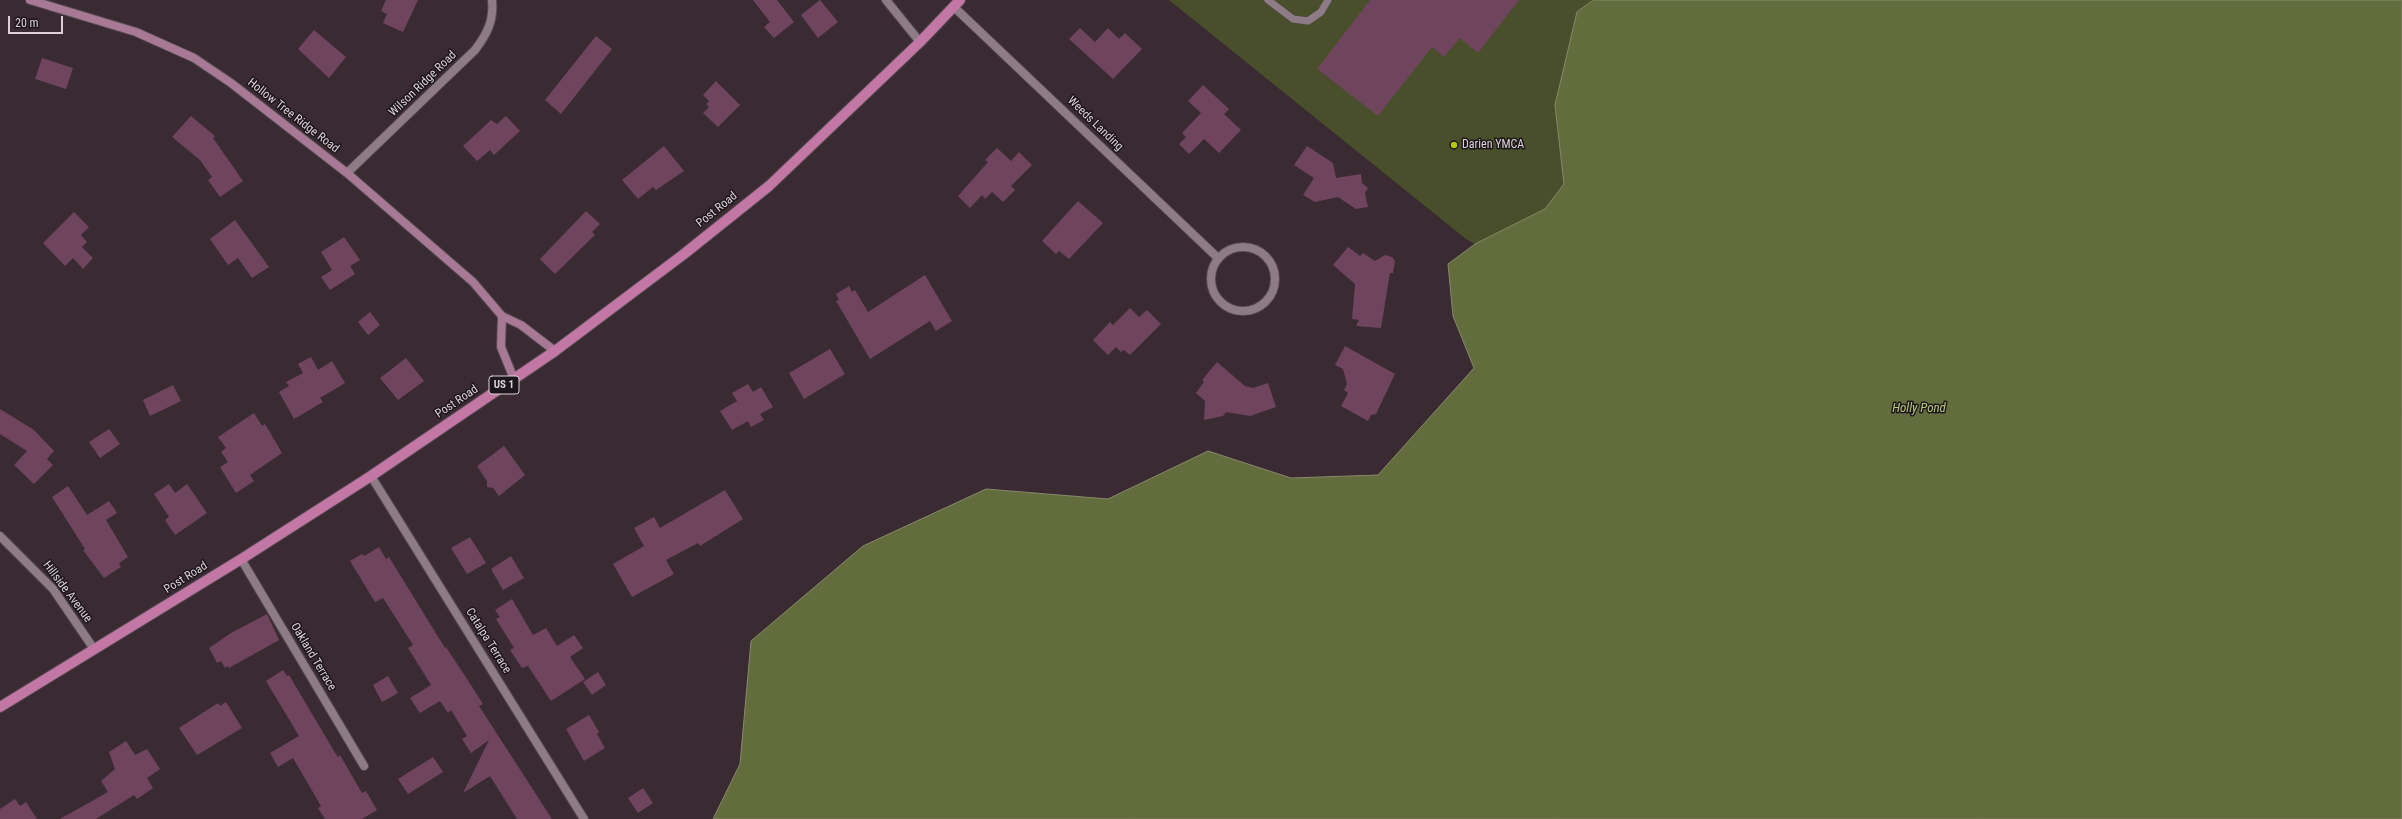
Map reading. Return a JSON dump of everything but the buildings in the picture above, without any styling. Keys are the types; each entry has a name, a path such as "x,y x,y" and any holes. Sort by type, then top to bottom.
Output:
{"main road":[{"name":"Hollow Tree Ridge Road","path":"30,0 136,32 194,58 231,83 347,174 473,282 502,316 522,325 555,351"},
{"name":"Post Road","path":"0,707 241,560 371,476 555,351 684,254 769,186 920,42 957,3"},
{"path":"502,316 502,347 514,379"}],"street":[{"name":"Wilson Ridge Road","path":"347,174 475,50 487,34 493,14 492,0"},
{"path":"886,0 920,42"},
{"name":"Weeds Landing","path":"957,3 1218,258"},
{"path":"1243,247 1260,251 1268,258 1274,268 1275,279 1273,290 1268,300 1259,307 1248,311 1232,309 1218,300 1212,290 1210,279 1218,258 1227,250 1243,247"},
{"name":"Catalpa Terrace","path":"371,476 584,819"},
{"name":"Hillside Avenue","path":"0,536 53,589 94,649"},
{"name":"Oakland Terrace","path":"241,560 364,766"}],"lane":[{"path":"1268,0 1293,19 1308,21 1321,12 1328,0"}],"shaded area":[{"name":"Darien YMCA","path":"1169,0 1594,0 1577,12 1555,105 1564,184 1545,209 1475,244 1466,239"}],"water":[{"name":"Holly Pond","path":"1594,0 2402,0 2402,819 713,819 740,764 751,641 863,546 986,489 1108,499 1208,451 1291,478 1378,475 1474,368 1453,316 1448,264 1475,244 1545,209 1564,184 1555,105 1577,12"}],"place":[{"name":"Darien YMCA","path":"1454,145"}]}
